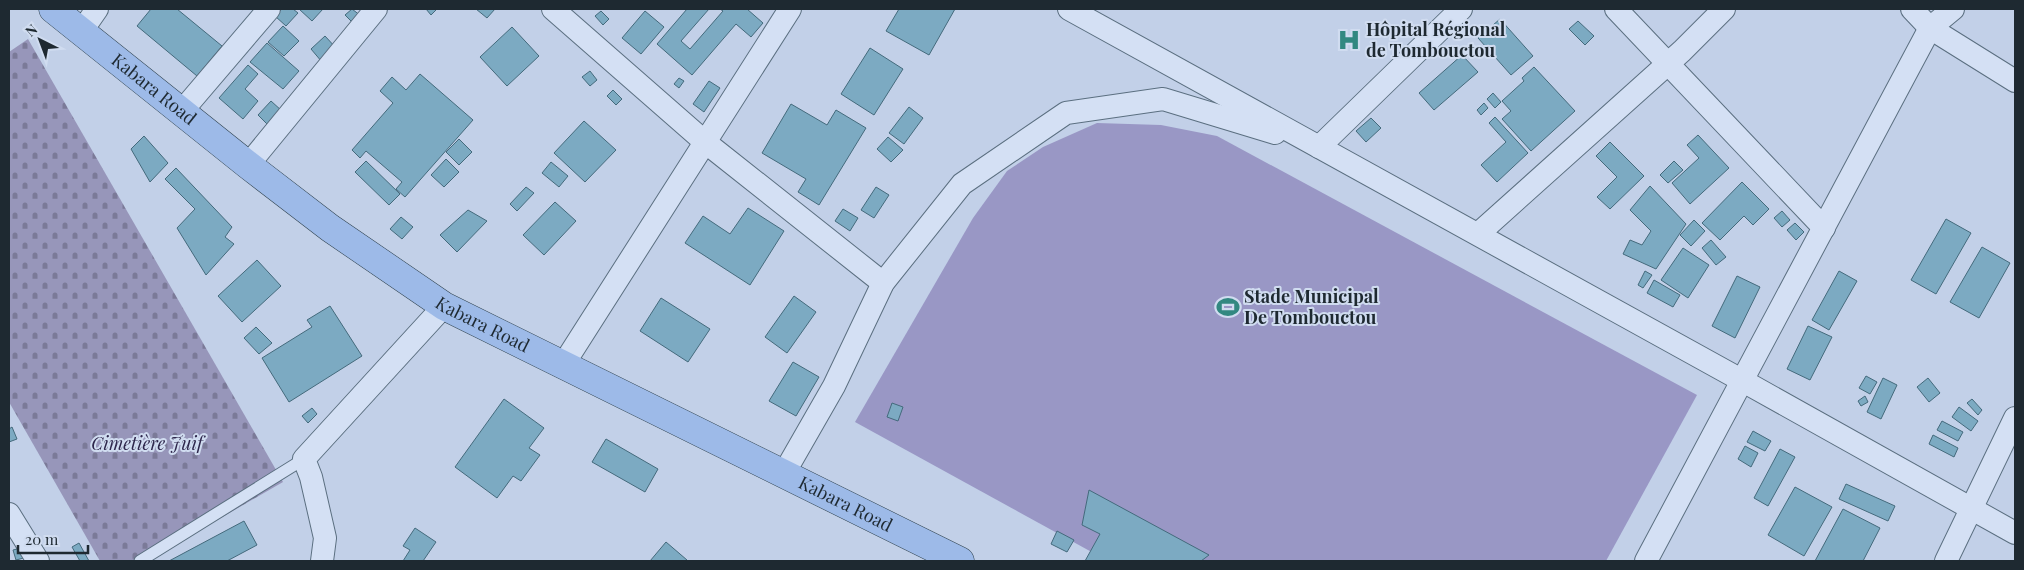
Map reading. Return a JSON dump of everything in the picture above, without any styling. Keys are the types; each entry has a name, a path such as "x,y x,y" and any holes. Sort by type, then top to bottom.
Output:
{"main road":[{"name":"Kabara Road","path":"52,9 330,228 444,306 960,561"}],"street":[{"path":"81,32 97,9"},
{"path":"182,111 269,9"},
{"path":"248,165 376,9"},
{"path":"563,365 790,9"},
{"path":"1069,9 1744,381 2015,534"},
{"path":"1319,147 1461,9"},
{"path":"1616,9 1824,228"},
{"path":"1478,234 1668,63 1724,9"},
{"path":"1912,9 1930,28 2015,81"},
{"path":"1646,561 1744,381 1930,28 1953,9"},
{"path":"557,10 705,142 884,283"},
{"path":"783,474 834,386 884,283 962,184 1066,113 1163,99 1319,147"},
{"path":"322,561 325,538 311,477 304,459 444,306"},
{"path":"1946,561 2015,418"},
{"path":"9,514 38,561"}],"lane":[{"path":"140,561 304,459"}],"green space":[{"name":"Cimetière Juif","path":"28,39 283,482 146,561 100,561 9,402 9,52"}],"shaded area":[{"name":"Stade Municipal De Tombouctou","path":"1097,123 1161,125 1217,136 1697,395 1606,561 1108,561 855,422 973,218 1007,171 1043,147"}],"building":[{"path":"151,9 177,9 222,46 197,76 137,26"},
{"path":"282,9 293,9 298,13 286,26 275,16"},
{"path":"299,9 323,9 312,21"},
{"path":"352,9 361,16 353,23 345,15"},
{"path":"426,9 437,9 431,15"},
{"path":"476,9 495,9 487,18"},
{"path":"687,9 709,9 681,41 690,49 723,11 720,9 747,9 763,23 751,37 736,24 692,75 657,44"},
{"path":"899,9 955,9 929,55 886,31"},
{"path":"601,11 609,19 603,25 595,16"},
{"path":"645,11 664,27 641,54 622,38"},
{"path":"1500,19 1533,56 1511,75 1478,38"},
{"path":"1578,21 1594,36 1585,45 1569,29"},
{"path":"283,26 299,41 284,56 268,42"},
{"path":"512,27 539,56 507,86 480,57"},
{"path":"325,36 337,49 322,62 311,49"},
{"path":"267,43 299,71 283,89 250,62"},
{"path":"870,48 903,69 874,115 841,94"},
{"path":"1462,55 1478,72 1434,110 1419,93"},
{"path":"248,65 258,74 245,89 258,101 243,119 219,98"},
{"path":"1534,67 1575,111 1531,151 1502,119 1511,111 1502,101 1524,81 1522,78"},
{"path":"590,71 597,80 590,86 582,77"},
{"path":"420,74 473,120 405,197 396,189 402,182 366,151 360,158 352,150 393,103 380,91 392,77 406,90"},
{"path":"679,78 684,81 679,88 674,84"},
{"path":"709,81 720,88 704,112 693,104"},
{"path":"613,90 622,99 616,105 607,96"},
{"path":"1493,93 1501,102 1495,108 1487,99"},
{"path":"271,101 282,111 268,125 258,115"},
{"path":"1484,103 1488,108 1481,115 1477,110"},
{"path":"791,104 827,125 836,110 866,128 819,205 798,192 806,179 762,153"},
{"path":"909,107 923,118 904,144 889,133"},
{"path":"1495,117 1528,153 1497,182 1481,165 1506,142 1489,123"},
{"path":"1371,118 1381,128 1366,142 1356,131"},
{"path":"584,121 616,150 585,182 554,153"},
{"path":"1698,135 1729,168 1690,204 1672,183 1699,158 1687,145"},
{"path":"144,136 168,163 150,182 131,149"},
{"path":"888,137 903,150 891,162 877,149"},
{"path":"459,139 472,152 459,165 446,152"},
{"path":"1610,142 1644,176 1610,209 1597,197 1617,177 1596,156"},
{"path":"446,159 459,172 444,187 431,175"},
{"path":"366,161 400,194 389,205 355,172"},
{"path":"1674,161 1683,170 1668,183 1660,175"},
{"path":"551,162 568,176 559,187 542,173"},
{"path":"176,168 232,227 225,237 234,244 206,275 177,228 195,209 165,179"},
{"path":"1742,182 1769,209 1753,225 1744,216 1720,240 1702,223"},
{"path":"1650,186 1686,224 1656,269 1623,254 1630,240 1642,245 1651,231 1630,210"},
{"path":"526,187 534,193 517,211 510,204"},
{"path":"876,187 889,195 874,218 861,210"},
{"path":"555,202 576,221 544,255 523,235"},
{"path":"748,208 784,231 750,285 685,243 703,216 730,234"},
{"path":"843,209 858,218 850,231 835,221"},
{"path":"468,210 487,221 457,252 440,235"},
{"path":"1782,211 1790,220 1782,227 1774,218"},
{"path":"401,217 413,227 402,239 390,229"},
{"path":"1946,219 1971,233 1936,294 1911,280"},
{"path":"1694,220 1705,231 1691,246 1680,235"},
{"path":"1795,223 1804,232 1796,240 1787,230"},
{"path":"1711,240 1726,257 1716,265 1702,248"},
{"path":"1982,247 2010,263 1979,318 1950,302"},
{"path":"1683,248 1709,265 1688,298 1661,280"},
{"path":"257,260 281,286 242,322 218,296"},
{"path":"1645,271 1652,275 1643,288 1638,285"},
{"path":"1839,271 1857,281 1829,330 1812,320"},
{"path":"1737,276 1760,287 1735,338 1712,326"},
{"path":"1654,280 1680,295 1673,307 1647,293"},
{"path":"794,296 816,312 787,353 765,337"},
{"path":"661,298 710,329 688,362 640,331"},
{"path":"330,306 362,356 289,402 262,358 312,327 307,320"},
{"path":"1808,326 1832,337 1810,380 1787,369"},
{"path":"256,327 272,343 259,354 244,338"},
{"path":"793,362 819,377 796,416 769,401"},
{"path":"1866,376 1877,382 1870,394 1859,388"},
{"path":"1883,378 1897,385 1881,419 1867,412"},
{"path":"1928,378 1940,393 1929,402 1917,387"},
{"path":"1865,396 1868,402 1861,406 1858,401"},
{"path":"504,399 544,428 529,448 540,455 521,481 513,476 497,498 455,467"},
{"path":"1972,399 1982,410 1978,415 1967,403"},
{"path":"892,403 903,407 898,421 887,417"},
{"path":"1959,407 1978,421 1971,431 1952,417"},
{"path":"312,408 317,414 308,423 302,416"},
{"path":"1942,421 1963,432 1958,441 1937,430"},
{"path":"12,427 17,439 9,442 9,429"},
{"path":"1753,431 1771,441 1765,451 1747,442"},
{"path":"1933,435 1958,448 1954,457 1929,444"},
{"path":"606,439 658,469 645,492 592,462"},
{"path":"1745,446 1758,453 1751,467 1738,459"},
{"path":"1780,449 1795,457 1768,506 1754,498"},
{"path":"1846,484 1895,506 1888,521 1839,499"},
{"path":"1795,487 1832,507 1804,556 1768,535"},
{"path":"1089,490 1209,555 1201,561 1085,561 1100,534 1082,525"},
{"path":"1843,509 1880,528 1863,561 1815,561"},
{"path":"244,521 257,545 227,561 169,561"},
{"path":"415,528 436,542 423,561 403,561 410,550 403,546"},
{"path":"1057,531 1074,540 1067,552 1051,544"},
{"path":"666,542 687,560 650,561"},
{"path":"79,543 89,561 80,561 72,547"},
{"path":"25,547 28,557 16,560 13,550"}],"place":[{"name":"Hôpital Régional de Tombouctou","path":"1349,40"},
{"name":"Stade Municipal De Tombouctou","path":"1228,307"}]}
